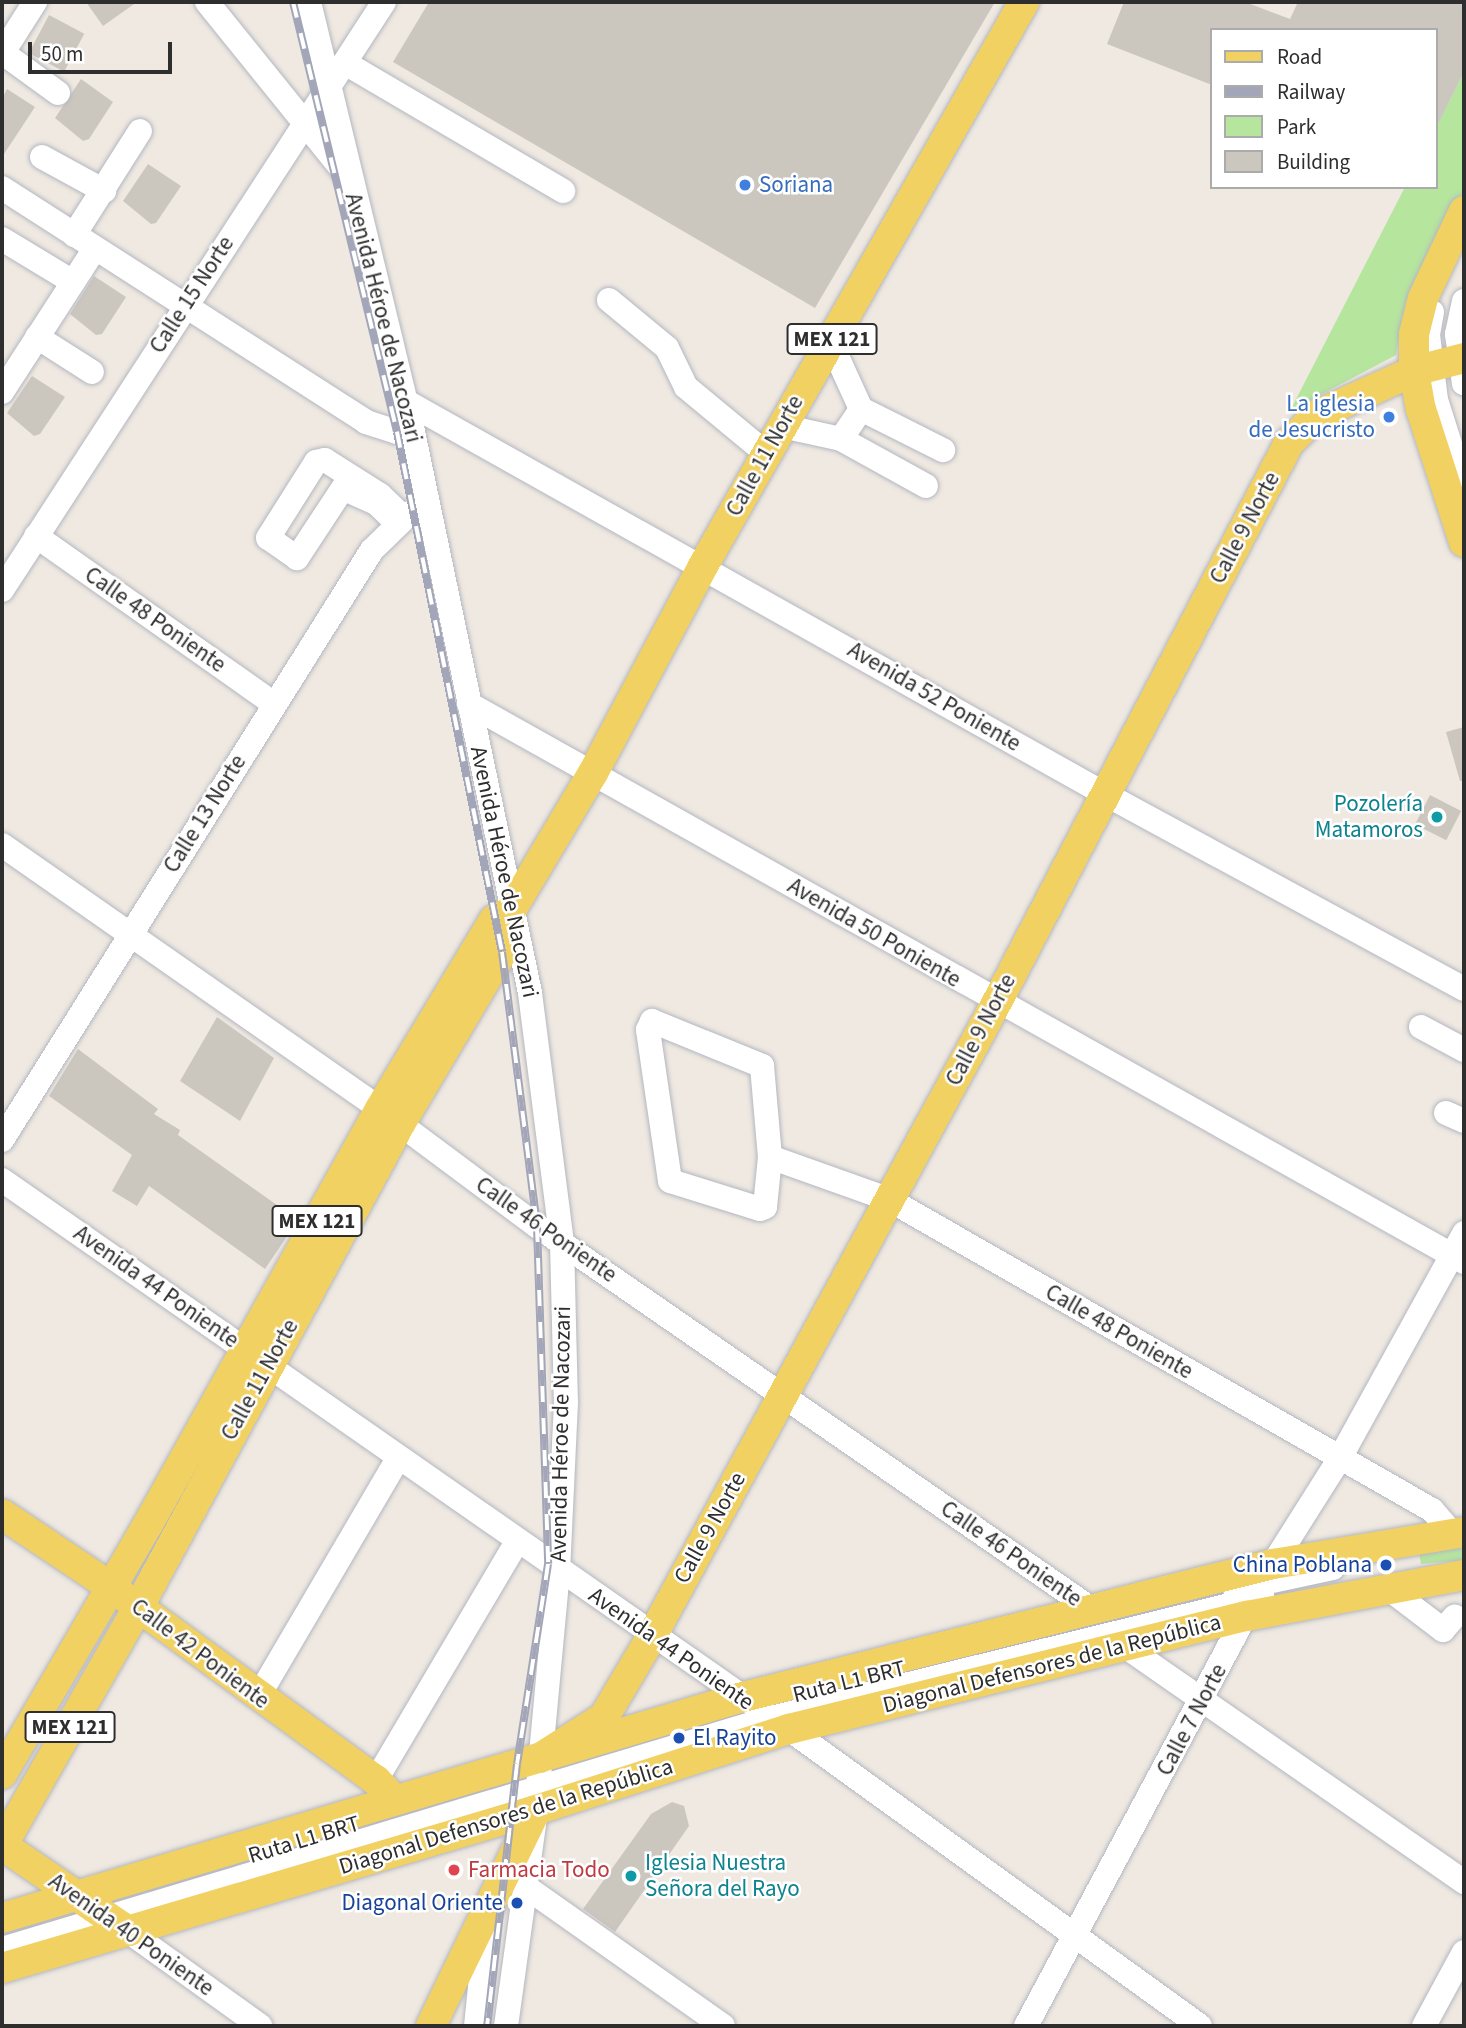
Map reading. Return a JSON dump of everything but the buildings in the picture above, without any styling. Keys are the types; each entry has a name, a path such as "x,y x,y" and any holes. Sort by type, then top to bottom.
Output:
{"main road":[{"name":"Calle 11 Norte","path":"2,1774 111,1587 257,1357 390,1117 494,920 510,912 593,773 703,566 1024,2"},
{"path":"1464,211 1423,298 1414,334 1446,368 1421,409 1464,542"},
{"name":"Calle 9 Norte","path":"539,1781 604,1717 652,1636 997,1002 1289,443 1317,415 1446,368"},
{"name":"Calle 11 Norte","path":"2,1845 138,1608 257,1357"},
{"name":"Calle 42 Poniente","path":"2,1514 111,1587 385,1790"},
{"name":"Diagonal Defensores de la República","path":"2,1968 99,1912 385,1790 539,1781 762,1713 1126,1647 1260,1590 1460,1536"},
{"name":"Diagonal Defensores de la República","path":"2,1918 99,1912 539,1781 1093,1610 1260,1590 1389,1589 1464,1575"},
{"path":"431,2026 487,1912 539,1781"},
{"name":"Avenida 40 Poniente","path":"2,1845 99,1912"}],"street":[{"path":"35,2 2,54 58,93"},
{"path":"207,2 347,176"},
{"name":"Avenida Héroe de Nacozari","path":"309,2 347,176 412,427 510,912 530,993 562,1242 566,1402 558,1571 539,1781 506,2026"},
{"name":"Calle 15 Norte","path":"2,590 384,2"},
{"path":"345,63 563,191"},
{"path":"5,382 74,282 104,191 140,131"},
{"path":"42,157 104,191"},
{"path":"2,188 366,422 397,432 412,427"},
{"path":"1446,368 1432,309 1464,230"},
{"path":"2,239 74,282"},
{"path":"609,300 667,348 686,387 766,454"},
{"path":"1464,301 1446,368 1443,426 1464,488"},
{"path":"37,337 92,372"},
{"path":"830,341 861,409 943,450"},
{"name":"Avenida 52 Poniente","path":"405,401 1105,794 1464,989"},
{"path":"841,439 861,409"},
{"path":"782,426 841,439 926,486"},
{"path":"325,460 380,495 400,521 376,503 343,488 297,558 268,538 316,462 325,460"},
{"name":"Calle 13 Norte","path":"2,1140 128,935 372,550 400,521 427,510"},
{"name":"Calle 48 Poniente","path":"36,536 274,704"},
{"name":"Avenida 50 Poniente","path":"469,704 1458,1258"},
{"name":"Calle 46 Poniente","path":"2,845 390,1117 562,1242 1093,1610"},
{"path":"652,1021 665,1024 762,1066 770,1157 765,1207 760,1209 670,1181 648,1030 652,1021"},
{"path":"1421,1027 1464,1050"},
{"name":"Calle 48 Poniente","path":"770,1157 888,1199 1432,1510 1460,1536"},
{"name":"Avenida 44 Poniente","path":"2,1180 762,1713 1073,1938 1200,2026"},
{"name":"Calle 7 Norte","path":"1026,2026 1260,1590 1458,1258 1464,1233"},
{"path":"258,1698 398,1458"},
{"path":"385,1790 517,1542"},
{"name":"Ruta L1 BRT","path":"762,1713 1260,1590 1464,1563"},
{"path":"1389,1589 1443,1630 1455,1616"},
{"path":"1126,1647 1204,1698 1464,1882"},
{"name":"Ruta L1 BRT","path":"2,1949 99,1912 539,1781"},
{"path":"526,1887 723,2026"},
{"name":"Ruta L1 BRT","path":"2,1931 99,1912"},
{"name":"Avenida 40 Poniente","path":"99,1912 260,2026"},
{"path":"476,2026 487,1912"},
{"path":"1424,2026 1464,1952"}],"green space":[{"path":"1464,72 1464,190 1402,320 1396,355 1290,411 1404,189 1438,189 1438,123"},
{"path":"1464,1547 1464,1560 1421,1564 1419,1553"}],"railway":[{"path":"293,2 397,432 502,952 537,1226 548,1564 517,1764 487,2026"}],"place":[{"name":"Soriana","path":"745,185"},
{"name":"La iglesia de Jesucristo","path":"1389,417"},
{"name":"Pozolería Matamoros","path":"1437,817"},
{"name":"China Poblana","path":"1386,1565"},
{"name":"El Rayito","path":"679,1738"},
{"name":"Farmacia Todo","path":"454,1870"},
{"name":"Iglesia Nuestra Señora del Rayo","path":"631,1876"},
{"name":"Diagonal Oriente","path":"517,1903"}]}
